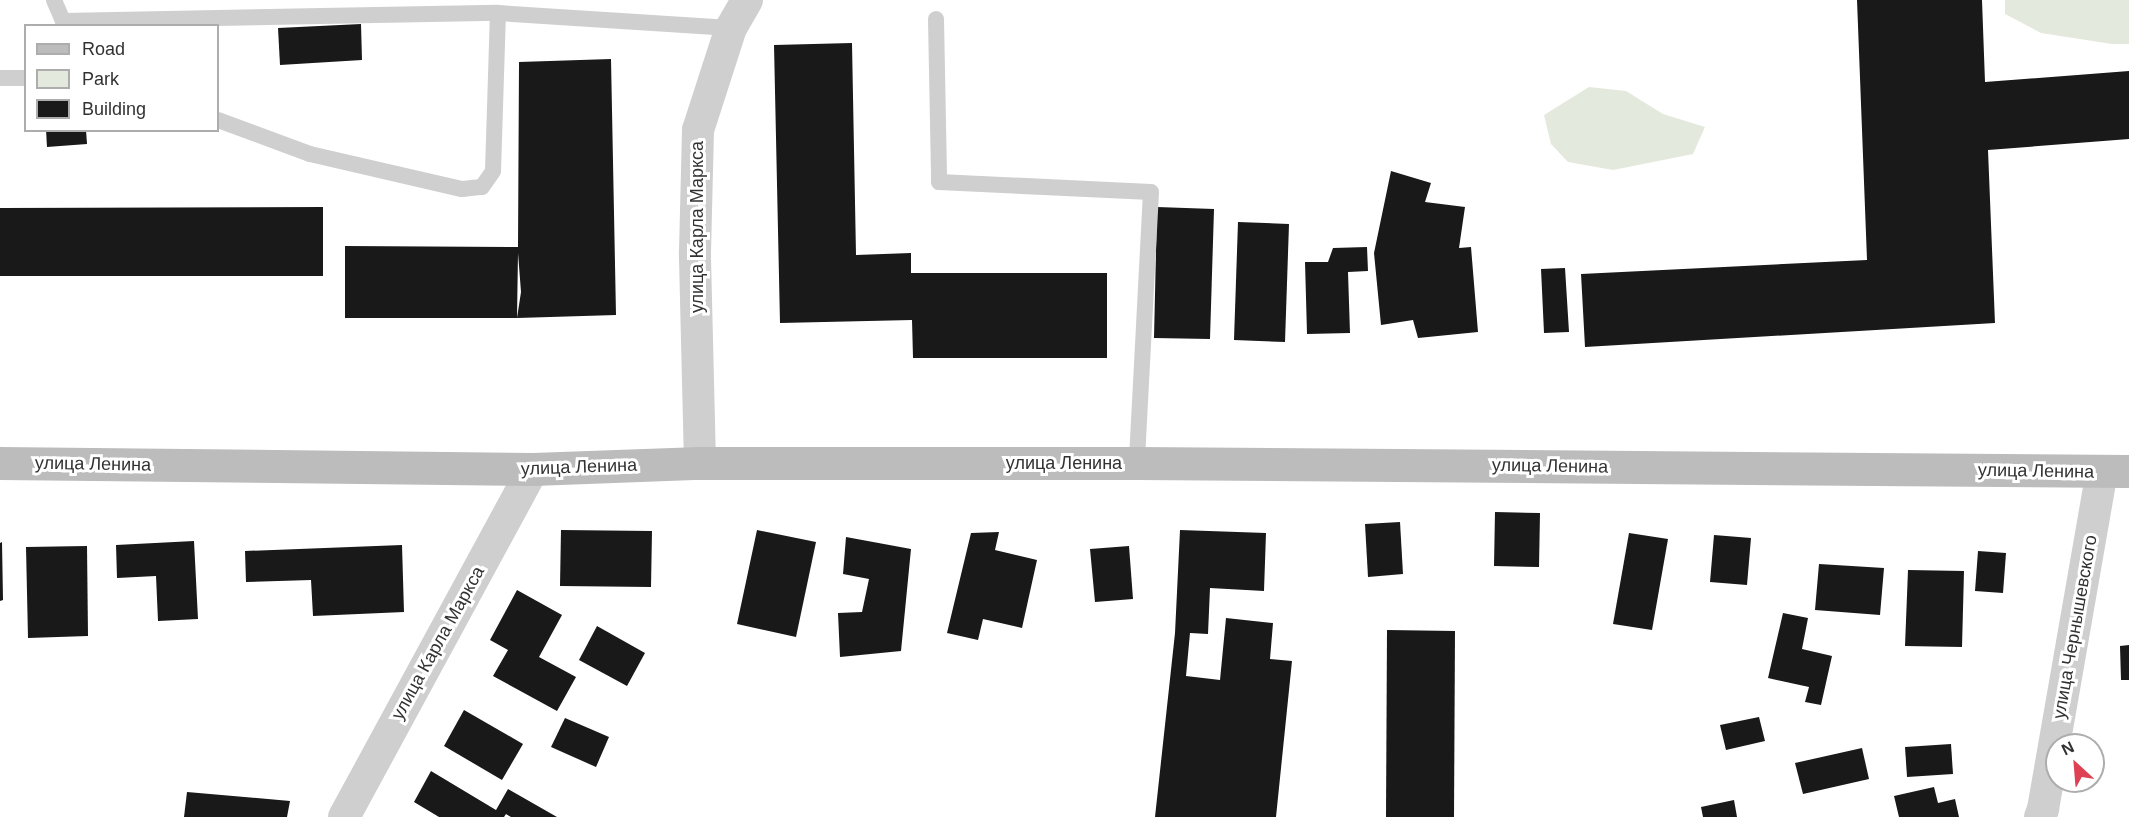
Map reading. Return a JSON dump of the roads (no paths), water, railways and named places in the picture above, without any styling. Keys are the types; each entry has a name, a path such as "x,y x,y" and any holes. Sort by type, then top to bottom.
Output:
{"street":[{"name":"улица Карла Маркса","path":"700,463 695,252 698,130 731,28 747,0"},
{"name":"улица Ленина","path":"0,463 533,469 700,463 1137,463 2115,471"},
{"name":"улица Карла Маркса","path":"344,817 533,469"},
{"name":"улица Чернышевского","path":"2040,817 2115,471"}],"lane":[{"path":"54,0 64,23 498,13 731,28"},
{"path":"219,120 310,154 462,189 482,187 493,171 498,13"},
{"path":"936,19 939,182 1151,192 1137,463"},
{"path":"0,78 24,78"}]}
